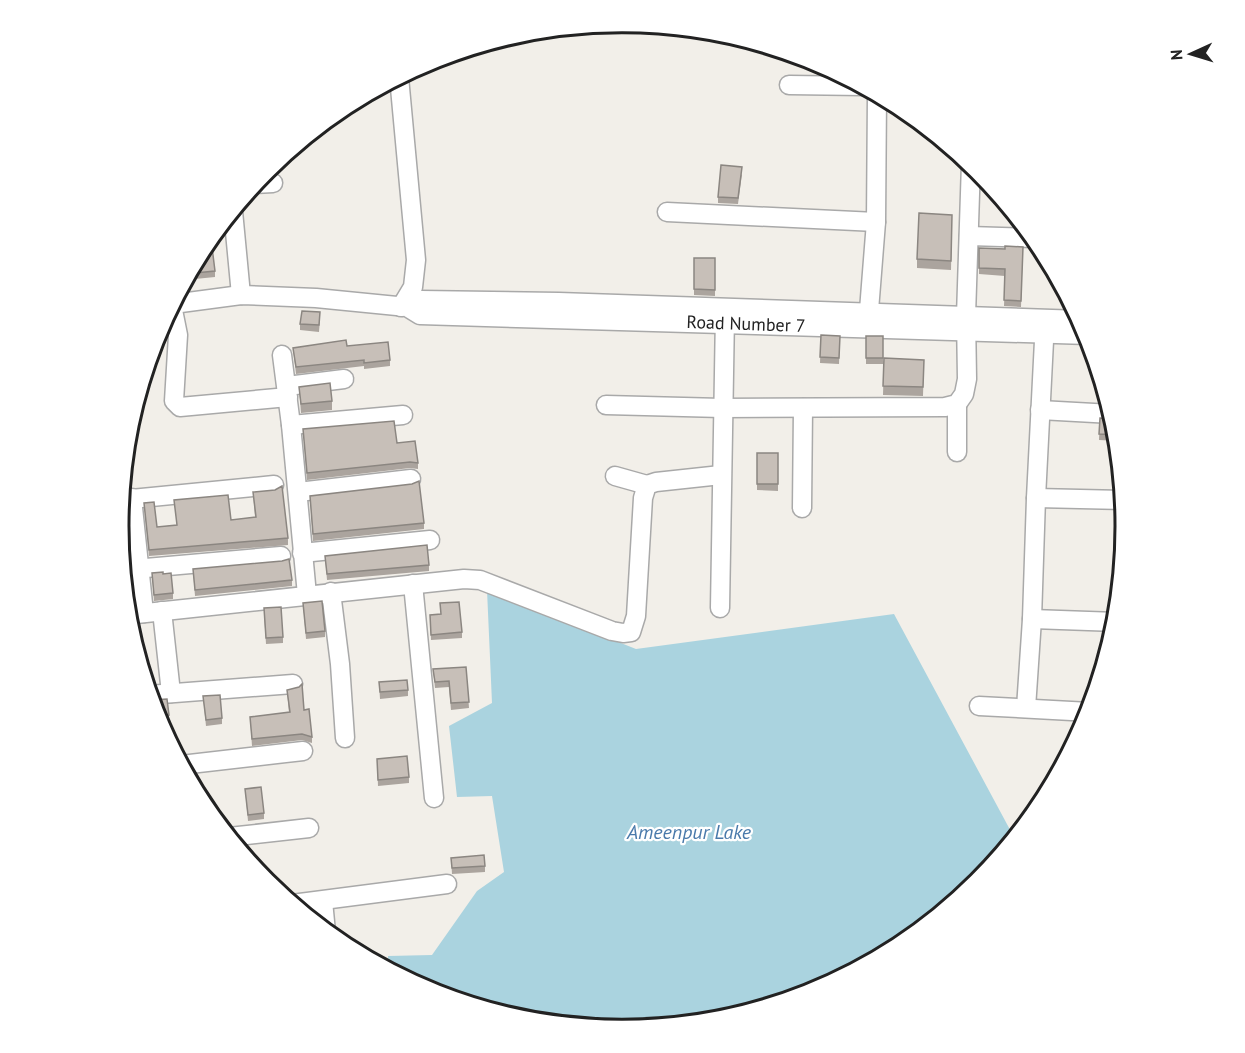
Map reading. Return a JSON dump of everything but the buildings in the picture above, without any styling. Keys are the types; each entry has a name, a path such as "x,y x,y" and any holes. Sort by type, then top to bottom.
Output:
{"street":[{"path":"789,85 844,86"},
{"path":"400,86 416,260 413,287 404,307"},
{"path":"868,321 876,222 877,104"},
{"path":"957,452 957,404 964,394 967,379 966,323 971,178"},
{"path":"269,183 273,183"},
{"path":"667,212 876,222"},
{"path":"234,222 242,295"},
{"path":"969,236 1022,238"},
{"name":"Road Number 7","path":"183,303 242,295 316,297 404,307 420,315 633,313 1045,326 1075,332"},
{"path":"720,608 725,316"},
{"path":"175,320 178,335 174,401 180,407 287,391 344,379"},
{"name":"Road Number 7","path":"1045,326 1071,322"},
{"path":"1026,708 1045,326"},
{"path":"282,355 307,595"},
{"path":"606,405 803,408 945,407 957,404"},
{"path":"802,508 803,408"},
{"path":"1040,410 1103,413"},
{"path":"291,425 403,415"},
{"path":"615,476 647,485 721,475"},
{"path":"298,492 411,479"},
{"path":"130,499 274,485"},
{"path":"144,613 464,579 480,580 612,631 631,632 636,616 643,498 647,485"},
{"path":"1036,498 1115,500"},
{"path":"303,553 430,540"},
{"path":"130,543 131,569 171,693"},
{"path":"131,569 281,556"},
{"path":"413,584 434,798"},
{"path":"331,592 340,664 345,738"},
{"path":"1032,619 1107,622"},
{"path":"159,694 293,684"},
{"path":"979,706 1079,711"},
{"path":"190,764 303,751"},
{"path":"238,836 309,828"},
{"path":"303,903 447,884"},
{"path":"322,901 324,920"}],"water":[{"name":"Ameenpur Lake","path":"487,590 636,649 894,614 1011,831 994,852 948,898 897,937 841,969 781,994 719,1011 655,1019 590,1019 526,1011 464,994 388,961 388,956 432,955 477,891 504,872 492,796 457,797 449,726 492,703"}]}
